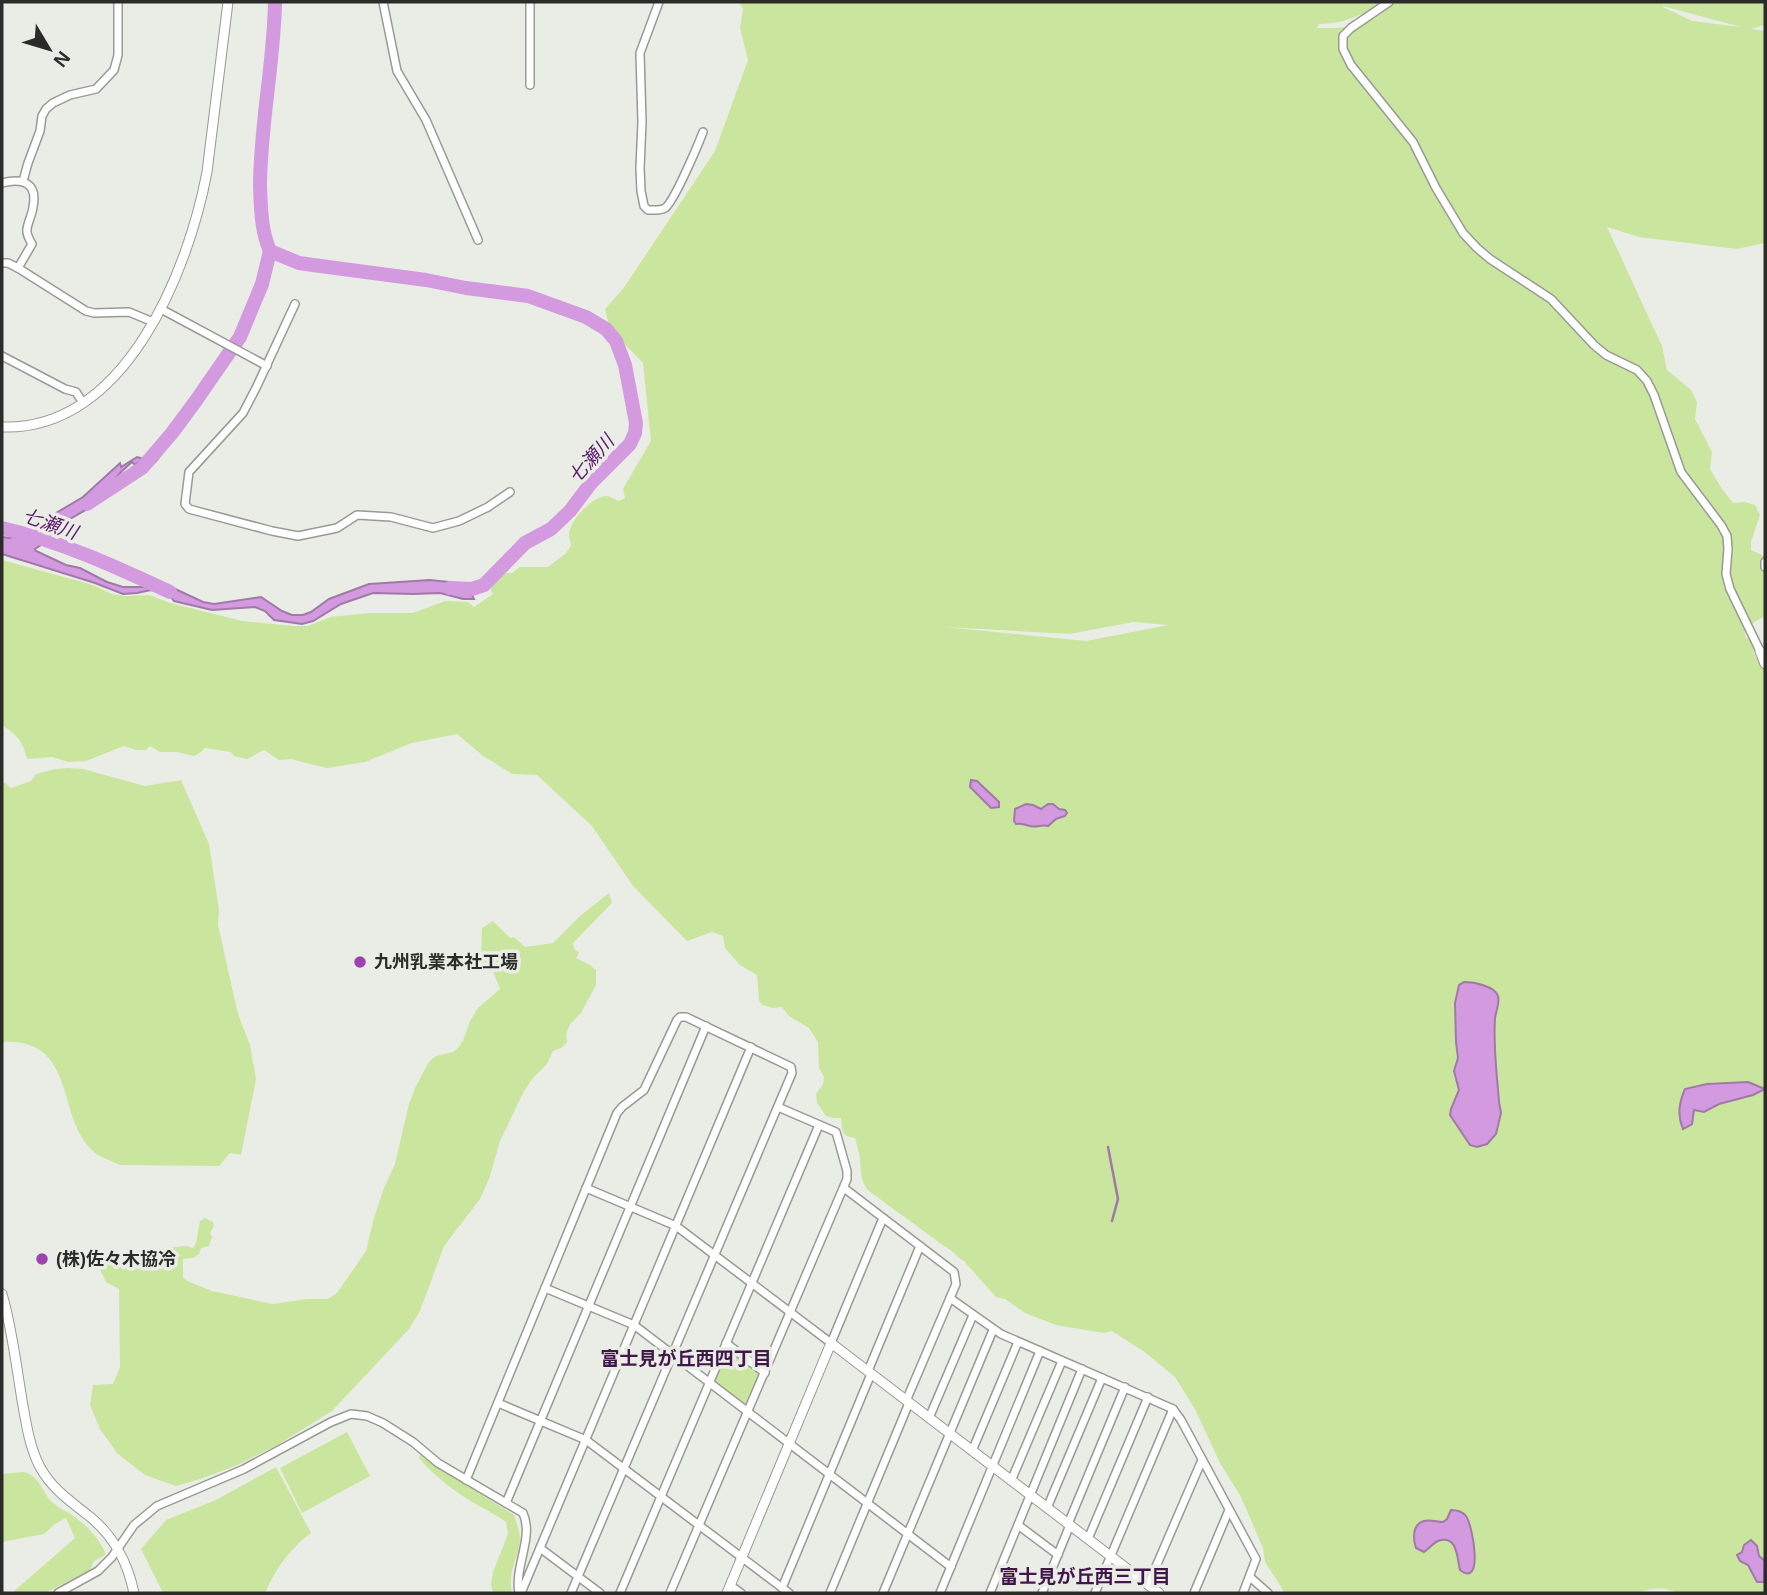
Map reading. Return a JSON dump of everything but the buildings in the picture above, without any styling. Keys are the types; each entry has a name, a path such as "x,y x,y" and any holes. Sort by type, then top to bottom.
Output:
{"street":[{"path":"23,181 46,109 70,95 96,89 114,70 118,55 118,2"},
{"path":"2,427 42,422 83,403 111,380 161,309 181,266 202,200 228,2"},
{"path":"383,2 397,71 426,120 478,240"},
{"path":"530,2 530,85"},
{"path":"659,2 640,53 641,191 644,206 648,210 665,208 674,197 703,132"},
{"path":"1389,2 1343,36 1343,49 1351,65 1413,142 1449,211 1463,233 1477,248 1551,299 1594,345 1606,355 1636,370 1647,381 1681,472 1727,536 1726,573 1730,589 1765,664"},
{"path":"2,183 23,181 31,188 34,200 26,232 33,242 18,268"},
{"path":"2,263 18,268 89,312 129,312 153,322"},
{"path":"295,304 243,413 189,472 185,504 189,509 298,536 337,528 357,516 391,517 433,528 459,521 488,507 510,492"},
{"path":"161,309 267,366"},
{"path":"2,356 65,389 76,392 83,403"},
{"path":"1765,562 1765,567"},
{"path":"466,1480 617,1113 644,1090 677,1020 683,1016 791,1067 792,1073 778,1107 571,1593"},
{"path":"506,1503 706,1026"},
{"path":"520,1593 751,1047"},
{"path":"670,1593 847,1179 836,1132 778,1107"},
{"path":"620,1593 819,1125"},
{"path":"586,1188 676,1226 1159,1593"},
{"path":"830,1593 956,1284 954,1272 844,1188"},
{"path":"741,1593 728,1589 883,1218"},
{"path":"498,1403 586,1440 785,1591 920,1246"},
{"path":"545,1287 634,1325 951,1567"},
{"path":"2,1294 10,1325 26,1424 37,1459 52,1485 99,1525 117,1548 134,1593"},
{"path":"950,1298 993,1330 1173,1409 1256,1559 1243,1593"},
{"path":"929,1418 973,1315"},
{"path":"884,1593 993,1330"},
{"path":"972,1451 1018,1342"},
{"path":"726,1343 765,1373"},
{"path":"940,1593 1040,1351"},
{"path":"1011,1480 1062,1360"},
{"path":"990,1593 1082,1369"},
{"path":"1047,1508 1102,1378"},
{"path":"1042,1593 1125,1387"},
{"path":"1088,1539 1148,1397"},
{"path":"1095,1593 1173,1409"},
{"path":"58,1593 93,1574 109,1560 134,1525 158,1506 244,1469 351,1414 367,1416 383,1423 438,1463 523,1513 526,1524 518,1576 520,1593"},
{"path":"1148,1585 1202,1460"},
{"path":"1194,1593 1229,1510"},
{"path":"1018,1525 1058,1556"},
{"path":"540,1548 600,1593"},
{"path":"1250,1577 1268,1593"}],"green space":[{"path":"739,2 1382,2 1352,18 1319,24 1317,28 1329,28 1349,27 1367,22 1394,2 1765,2 1765,25 1751,29 1765,31 1765,243 1737,249 1639,237 1607,227 1662,346 1667,370 1691,390 1697,402 1695,419 1712,452 1710,469 1733,503 1755,505 1760,515 1751,550 1764,556 1765,616 1744,628 1746,638 1756,645 1753,649 1756,657 1765,666 1765,1593 1679,1593 1658,1588 1636,1593 1285,1593 1265,1562 1263,1548 1241,1497 1175,1377 1146,1353 1112,1331 1104,1333 1056,1325 1025,1313 1005,1299 996,1297 950,1249 869,1191 862,1176 855,1138 844,1134 841,1118 826,1116 817,1103 816,1094 824,1077 819,1068 818,1042 809,1028 789,1016 782,1007 762,1005 759,1000 757,975 740,965 725,948 723,936 712,932 687,941 633,886 592,826 537,775 512,774 482,755 457,734 412,743 365,762 327,768 291,759 279,760 264,750 247,759 234,756 231,752 205,748 194,756 160,752 150,746 146,750 136,750 124,746 86,761 68,762 53,757 27,759 19,739 2,725 2,560 93,585 112,594 149,595 242,621 308,626 331,617 369,613 413,613 445,601 468,602 474,607 493,594 489,585 506,573 512,573 520,567 548,567 565,554 571,546 569,535 573,522 590,504 602,497 608,496 619,501 625,498 623,489 651,441 643,363 610,329 605,309 623,289 715,151 748,60 740,28 743,9","holes":["1663,6 1741,27 1692,21","1133,622 1169,625 1086,641 944,627 1070,634"]},
{"path":"68,768 83,769 145,786 181,780 209,844 219,910 218,925 238,1014 250,1045 256,1079 241,1155 230,1153 219,1166 120,1165 98,1155 82,1138 62,1083 54,1066 43,1053 26,1044 2,1042 2,784 5,783 11,788 31,781 36,774"},
{"path":"609,893 612,903 573,943 574,949 579,953 576,958 596,970 596,985 581,1013 570,1024 566,1035 567,1042 553,1051 547,1064 523,1093 500,1141 480,1199 444,1246 420,1311 409,1329 332,1411 274,1447 235,1466 176,1486 145,1475 117,1453 100,1429 90,1405 93,1385 113,1384 120,1367 119,1289 106,1282 99,1267 117,1262 127,1252 186,1246 193,1248 200,1221 205,1218 213,1222 210,1233 212,1237 209,1246 201,1248 199,1254 183,1259 183,1277 187,1281 212,1291 273,1304 328,1299 337,1293 366,1251 384,1188 395,1164 416,1086 429,1062 436,1056 457,1049 478,1008 500,989 493,971 481,959 482,928 493,921 510,938 514,937 525,947 553,943 580,916"},
{"path":"727,1351 758,1374 745,1405 715,1380"},
{"path":"347,1432 370,1476 302,1513 280,1468"},
{"path":"420,1455 514,1515 520,1537 511,1577 512,1593 493,1593 491,1584 508,1534 506,1522 448,1485 425,1465 419,1458"},
{"path":"276,1467 311,1533 296,1545 284,1560 265,1593 163,1593 141,1549 166,1520 216,1500"},
{"path":"23,1472 37,1480 53,1503 86,1527 105,1552 105,1555 94,1561 90,1570 45,1593 12,1593 75,1538 66,1518 44,1534 2,1542 2,1474"}],"water":[{"path":"153,448 154,452 148,463 161,453 147,470 140,461 135,465 132,462 89,508 65,522 62,531 35,549 36,551 123,587 158,584 214,604 261,597 292,615 311,612 329,599 369,584 430,580 467,584 474,599 440,593 373,593 341,604 313,621 302,624 274,620 265,611 255,607 212,610 174,601 172,594 151,590 123,594 2,554 2,537 10,538 51,520 56,513 83,497 120,463 121,467 137,457 144,459"},
{"path":"971,780 977,781 999,802 999,807 991,808 970,787"},
{"path":"1026,804 1041,809 1053,804 1067,813 1048,826 1016,824 1015,809"},
{"path":"1464,982 1488,987 1498,996 1494,1039 1501,1113 1496,1134 1487,1144 1477,1147 1470,1145 1450,1115 1459,1090 1454,1071 1458,1058 1455,1003 1459,985"},
{"path":"1748,1082 1765,1089 1719,1104 1704,1112 1694,1110 1692,1124 1683,1129 1680,1109 1685,1089 1707,1084"},
{"path":"1451,1510 1464,1514 1469,1522 1475,1554 1472,1571 1467,1574 1460,1570 1455,1549 1449,1541 1438,1541 1424,1552 1416,1548 1415,1544 1414,1532 1417,1525 1426,1520 1443,1522"},
{"path":"1751,1540 1757,1546 1759,1556 1765,1561 1764,1582 1757,1582 1748,1565 1740,1561 1737,1555"}],"waterway":[{"name":"七瀬川","path":"275,2 260,187 263,227 270,251 299,263 528,296 586,317 606,329 616,341 625,365 636,423 630,444 591,483 570,511 551,529 525,543 484,585 472,589 450,588"},
{"path":"87,504 142,468 195,402 240,337 262,284 270,251"},
{"name":"七瀬川","path":"2,528 66,547 170,592"},
{"path":"1108,1147 1118,1199 1112,1221"}],"place":[{"name":"九州乳業本社工場","path":"360,962"},
{"name":"(株)佐々木協冷","path":"42,1259"}],"district":[{"name":"富士見が丘西四丁目","path":"686,1358"},
{"name":"富士見が丘西三丁目","path":"1085,1576"}]}
